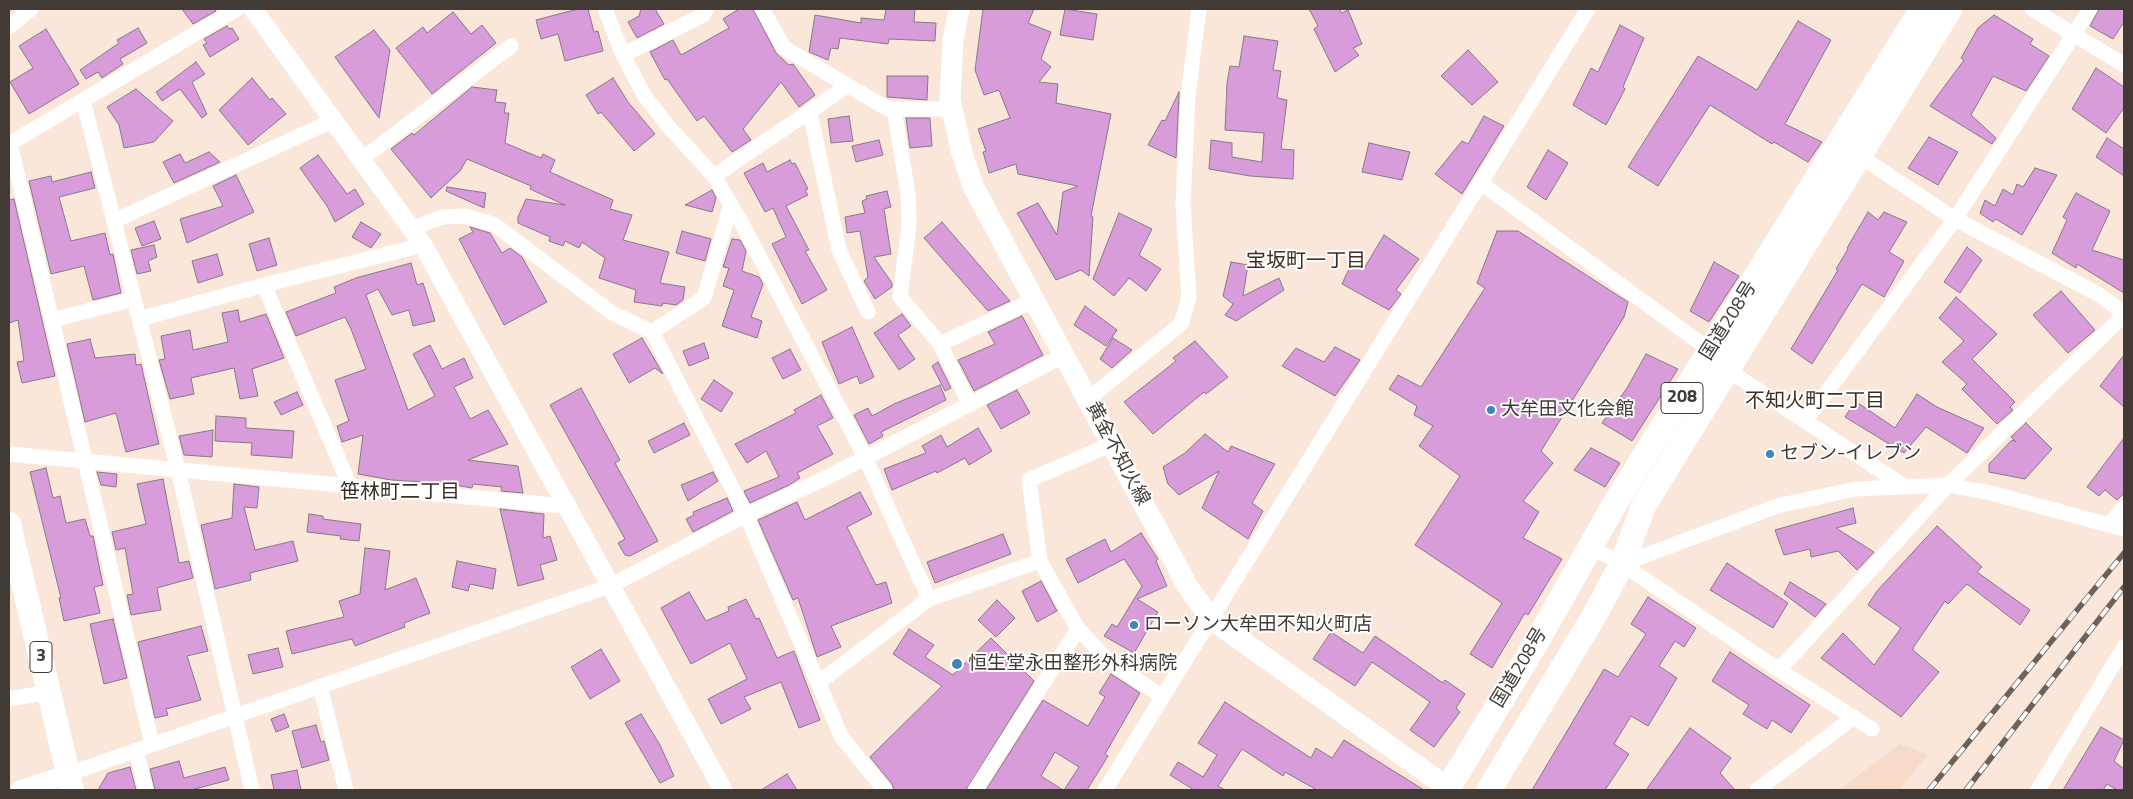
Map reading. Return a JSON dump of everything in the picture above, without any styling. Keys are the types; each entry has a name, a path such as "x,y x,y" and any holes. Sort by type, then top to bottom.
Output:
{"highway":[{"name":"国道208号","path":"1489,790 1594,616 1622,564 1644,505 1729,371 1850,150 1922,9"},
{"name":"国道208号","path":"1449,790 1590,547 1711,351 1950,9"}],"main road":[{"name":"黄金不知火線","path":"959,9 953,40 951,66 952,108 962,153 973,186 1188,588 1212,619 1449,790"},
{"name":"3","path":"9,524 70,782"}],"street":[{"path":"9,27 31,9"},
{"path":"152,744 9,143 237,9"},
{"path":"253,9 413,228 564,506 723,790"},
{"path":"605,9 623,55 644,95 668,126 714,176 731,204 865,457 929,598"},
{"path":"623,55 702,15 706,9"},
{"path":"762,9 784,48 888,109 952,108"},
{"path":"1088,399 1181,324 1189,298 1189,268 1183,204 1188,96 1199,9"},
{"path":"1105,790 1588,9"},
{"path":"2032,9 2124,65"},
{"path":"1806,420 1955,219 2090,9"},
{"path":"362,159 511,46"},
{"path":"714,176 847,86"},
{"path":"83,100 178,470 252,790"},
{"path":"894,109 908,194 909,225 900,297 940,344 970,405"},
{"path":"810,112 839,250 868,312"},
{"path":"114,221 334,120"},
{"path":"1779,670 1948,485 2124,314 2098,294 1955,219 1850,150"},
{"path":"1481,183 1711,351 1729,371 1904,486"},
{"path":"652,332 704,298 731,204"},
{"path":"413,228 442,217 466,216 495,225 612,313 652,332 746,515 842,738 885,790"},
{"path":"139,319 423,245"},
{"path":"264,285 350,486"},
{"path":"52,320 134,299"},
{"path":"940,344 1034,300"},
{"path":"20,790 70,782 152,744 610,586 746,515 828,477 1064,356"},
{"path":"1112,444 1029,480 1040,561 1078,629 1110,662 1163,697"},
{"path":"9,454 564,506"},
{"path":"1622,564 1777,506 1855,489 1948,485 1991,493 2117,527 2124,507"},
{"path":"1590,547 1622,564 1779,670 1872,729"},
{"path":"818,683 929,598 1040,561"},
{"path":"975,790 1078,629"},
{"path":"2038,790 2124,647"},
{"path":"320,686 346,790"},
{"path":"9,699 49,692"},
{"path":"1757,790 1854,717"},
{"path":"136,750 146,790"}],"shaded area":[{"path":"1900,744 1928,754 1899,790 1838,790"}],"building":[{"path":"182,9 214,9 216,11 193,24"},
{"path":"578,9 588,9 594,32 598,31 603,51 565,61 558,34 541,39 536,20"},
{"path":"641,9 655,9 664,24 637,38 628,22 639,16"},
{"path":"739,9 753,9 776,53 789,65 793,64 815,95 799,107 781,82 743,129 751,140 732,152 704,116 697,121 667,79 665,80 650,52 673,40 681,55 729,28 723,19"},
{"path":"886,9 915,9 914,22 936,23 935,41 889,39 888,44 840,38 838,49 831,48 828,60 809,52 815,15 861,23 861,18 884,20"},
{"path":"983,9 1034,9 1028,23 1051,32 1041,59 1051,67 1039,82 1058,84 1056,103 1111,114 1091,216 1093,217 1089,276 1081,270 1056,280 1017,213 1038,203 1057,235 1063,192 1078,186 1018,174 1016,164 989,173 983,152 986,151 978,129 1010,118 999,90 984,95 975,70"},
{"path":"1065,9 1097,14 1093,40 1060,35"},
{"path":"1309,9 1339,9 1342,13 1348,10 1362,44 1353,48 1359,55 1335,72 1314,29 1318,26"},
{"path":"2099,9 2124,9 2124,22 2113,39 2090,26"},
{"path":"453,12 471,34 482,25 496,43 432,94 396,48 423,27 427,33"},
{"path":"1994,15 2033,39 2030,44 2049,56 2026,91 1993,76 1971,115 1996,138 1992,144 1930,106 1964,60 1961,58 1978,28"},
{"path":"1798,21 1831,40 1785,124 1822,142 1808,162 1774,142 1772,144 1710,105 1658,186 1628,167 1698,56 1757,90"},
{"path":"1620,25 1644,38 1623,87 1625,89 1606,125 1573,105 1591,68 1598,72"},
{"path":"227,26 229,29 232,28 239,39 210,57 203,45 207,43 204,39"},
{"path":"138,28 147,43 120,59 123,64 102,78 98,72 86,79 80,70 119,43 117,40"},
{"path":"46,29 79,84 29,114 10,82 33,68 19,46"},
{"path":"374,30 390,50 379,118 335,57"},
{"path":"1244,36 1278,41 1273,70 1281,71 1277,98 1287,100 1281,149 1294,150 1293,179 1250,176 1209,169 1211,140 1232,143 1232,157 1262,162 1264,133 1225,130 1227,83 1230,66 1239,67"},
{"path":"1468,50 1498,82 1472,105 1441,76"},
{"path":"196,62 205,74 192,82 207,114 202,118 180,89 162,101 156,92"},
{"path":"2096,68 2124,87 2124,108 2106,133 2072,109"},
{"path":"887,76 928,76 927,100 887,97"},
{"path":"252,78 270,100 272,98 286,114 248,145 219,110"},
{"path":"613,78 628,102 655,134 634,151 601,112 598,114 586,95"},
{"path":"472,87 497,90 495,102 506,103 504,113 509,113 505,143 541,158 543,154 555,160 550,172 613,200 610,209 632,215 623,240 669,252 660,283 685,287 683,300 676,305 663,303 662,306 634,302 636,290 599,278 605,258 582,242 579,248 565,241 563,246 549,241 550,237 518,223 518,217 526,199 565,205 530,189 531,186 467,159 460,171 431,198 391,149 412,133 414,135"},
{"path":"136,89 173,121 154,142 124,148 119,125 107,107"},
{"path":"1179,92 1176,158 1148,145 1162,120 1165,121"},
{"path":"849,116 853,141 831,143 828,119"},
{"path":"1484,116 1504,126 1462,194 1435,174 1462,141 1468,144"},
{"path":"906,118 930,118 932,146 910,148"},
{"path":"1929,137 1958,152 1938,185 1908,168"},
{"path":"2107,138 2124,149 2124,176 2096,157"},
{"path":"879,140 883,155 856,162 852,146"},
{"path":"1369,143 1410,152 1402,180 1362,172"},
{"path":"1548,150 1568,163 1546,200 1527,187"},
{"path":"209,152 220,162 174,183 163,162 180,154 185,163"},
{"path":"318,155 347,194 355,189 364,204 335,222 327,206 300,168"},
{"path":"790,160 792,164 795,163 808,189 805,190 808,195 786,206 809,250 805,251 827,290 802,304 772,244 786,237 773,208 765,212 744,173 763,163 767,172"},
{"path":"2035,168 2057,175 2022,235 1996,219 1993,222 1980,213 1985,200 1995,206 2003,189 2013,195 2017,184 2023,187"},
{"path":"91,172 95,188 59,197 71,241 105,233 110,255 113,254 121,293 93,300 84,266 51,274 29,181 51,176 52,182"},
{"path":"236,175 254,212 187,243 180,219 223,206 213,186"},
{"path":"447,187 486,193 484,208 446,191"},
{"path":"712,190 716,198 712,212 685,205"},
{"path":"887,191 891,207 884,209 891,254 874,257 892,283 892,287 875,299 864,281 868,277 860,231 847,233 845,217 865,213 862,201 867,199 866,196"},
{"path":"2076,193 2110,211 2092,250 2124,260 2124,293 2077,264 2076,268 2052,253 2067,220 2063,217"},
{"path":"14,199 55,376 22,383 17,362 24,361 18,320 9,323 9,200"},
{"path":"1868,212 1878,220 1884,212 1907,222 1889,252 1904,261 1884,297 1862,284 1812,364 1791,349 1838,270 1836,269"},
{"path":"1119,213 1152,229 1139,255 1161,269 1146,291 1129,278 1114,296 1093,279"},
{"path":"154,221 161,239 142,246 135,228"},
{"path":"361,222 381,234 371,248 352,237"},
{"path":"942,222 1010,301 988,311 924,238"},
{"path":"470,227 490,233 502,253 510,248 522,257 547,302 504,325 459,239 473,232"},
{"path":"682,231 711,239 705,261 676,253"},
{"name":"大牟田文化会館","path":"1497,231 1518,231 1628,302 1624,317 1541,451 1553,463 1523,501 1539,512 1523,538 1562,559 1528,615 1525,613 1492,668 1470,654 1502,603 1415,545 1460,476 1419,446 1433,426 1414,415 1417,406 1389,389 1398,375 1421,387 1485,288 1477,283"},
{"path":"1384,235 1419,259 1396,290 1401,294 1389,310 1342,284 1354,258 1365,267"},
{"path":"269,238 277,265 257,271 249,244"},
{"path":"732,239 740,240 746,251 742,271 759,277 763,284 751,317 762,321 757,338 722,326 734,290 723,286 729,268 723,267"},
{"path":"154,245 157,257 148,261 151,271 137,274 131,250"},
{"path":"1967,247 1982,260 1960,293 1944,282"},
{"path":"217,254 223,275 198,283 192,261"},
{"path":"1231,262 1248,265 1243,296 1279,278 1284,290 1236,321 1225,315 1233,304 1223,296"},
{"path":"1714,262 1739,276 1709,322 1690,311"},
{"path":"411,263 417,285 423,283 435,321 413,326 409,310 392,315 378,289 366,295 408,410 435,396 413,354 430,345 442,369 464,358 473,378 454,387 470,419 488,410 508,444 468,460 518,466 523,493 501,491 502,487 473,484 472,488 443,483 391,480 358,474 363,435 342,442 337,426 349,421 335,380 366,369 351,329 345,317 296,336 286,312 336,293 334,287 356,278"},
{"path":"2061,291 2095,330 2068,353 2033,315"},
{"path":"1956,297 1997,334 1972,359 2015,402 2010,407 2013,410 1997,424 1962,389 1967,384 1942,362 1964,341 1939,318"},
{"path":"1085,306 1117,330 1106,346 1074,325"},
{"path":"238,310 240,322 266,314 284,358 252,369 258,396 240,399 234,368 191,378 194,394 170,399 159,360 165,359 161,336 190,330 193,350 228,342 222,313"},
{"path":"902,314 911,326 898,335 915,359 899,370 874,333"},
{"path":"1022,316 1043,355 974,391 958,360 995,344 988,332"},
{"path":"852,327 874,377 860,384 857,376 839,384 822,342"},
{"path":"642,338 663,374 655,368 629,383 613,354"},
{"path":"1113,338 1132,350 1112,368 1100,359"},
{"path":"90,339 95,358 135,354 136,365 141,364 159,444 126,452 116,413 85,422 67,344"},
{"path":"1195,341 1228,377 1206,394 1204,392 1153,434 1124,402 1176,361 1173,358"},
{"path":"704,343 709,358 689,366 683,351"},
{"path":"1335,347 1360,360 1335,396 1282,366 1296,348 1324,362"},
{"path":"790,349 801,370 783,379 772,358"},
{"path":"1646,354 1678,369 1632,441 1602,423 1627,388"},
{"path":"2124,355 2124,407 2100,386"},
{"path":"938,362 951,388 945,391 932,366"},
{"path":"714,380 733,393 721,412 701,399"},
{"path":"940,385 946,400 881,432 883,436 869,444 854,415 868,408 872,416 894,404"},
{"path":"581,388 620,460 615,463 658,541 630,556 625,555 618,543 625,539 550,405"},
{"path":"1017,390 1030,413 1001,429 987,405"},
{"path":"297,392 303,405 281,415 274,402"},
{"path":"1917,394 1937,407 1984,428 1967,453 1926,427 1904,453 1845,417 1855,401 1895,428"},
{"path":"821,395 833,418 817,426 833,454 797,473 800,478 789,485 750,503 744,491 779,477 766,451 747,463 735,444 796,413 794,410"},
{"path":"216,416 246,418 246,428 294,431 292,458 251,455 252,443 215,441"},
{"path":"684,423 690,435 654,453 648,441"},
{"path":"2026,423 2052,449 2025,479 1989,472 1989,464 2012,440 2016,442 2011,437"},
{"path":"978,428 992,451 969,465 965,458 937,473 936,471 892,490 884,469 926,453 922,446 941,435 947,447"},
{"path":"213,430 212,457 184,455 179,436"},
{"path":"1205,434 1228,452 1231,446 1275,464 1252,503 1263,511 1248,539 1202,508 1219,471 1179,495 1168,484 1163,467 1185,453"},
{"path":"2124,438 2124,493 2117,500 2105,490 2099,496 2087,487"},
{"path":"1591,448 1620,463 1605,487 1574,470"},
{"path":"46,468 53,498 60,496 66,523 85,519 90,536 93,536 103,585 94,587 100,613 64,621 59,598 61,598 30,472"},
{"path":"97,472 117,474 116,487 101,485"},
{"path":"713,472 718,481 688,501 681,485"},
{"path":"163,479 179,563 189,561 193,578 157,588 161,610 131,615 127,595 133,594 125,548 116,550 112,532 146,524 137,484"},
{"path":"234,484 259,487 257,508 244,507 255,550 293,541 298,561 250,573 251,580 215,589 201,525 232,518"},
{"path":"860,492 872,514 847,527 876,585 886,582 892,603 831,626 841,647 817,657 798,598 793,600 758,520 797,502 805,520"},
{"path":"727,498 733,511 693,532 686,519 694,515 693,512"},
{"path":"1853,508 1856,523 1836,528 1874,552 1857,570 1838,551 1811,557 1810,549 1784,555 1775,530"},
{"path":"500,509 544,514 543,538 550,536 557,560 540,565 544,579 518,586"},
{"path":"309,514 323,516 323,519 361,524 359,541 340,539 341,536 307,532"},
{"path":"1937,526 1982,567 1977,572 2030,610 2020,625 1967,584 1948,604 1945,601 1913,648 1939,672 1901,717 1821,658 1843,633 1874,665 1901,628 1868,605 1877,591"},
{"path":"1141,533 1158,559 1156,561 1167,586 1137,599 1158,612 1134,653 1104,636 1112,624 1117,627 1142,586 1124,559 1078,583 1066,559 1105,539 1111,552"},
{"path":"1003,534 1011,554 935,583 927,562"},
{"path":"365,548 390,551 385,590 416,578 430,613 404,623 405,627 355,646 352,639 292,654 286,631 344,617 339,601 360,594"},
{"path":"457,561 496,569 493,589 470,584 468,591 452,587"},
{"path":"1727,563 1788,603 1773,628 1710,590"},
{"path":"1041,581 1057,611 1037,622 1022,591"},
{"path":"1790,582 1826,604 1815,617 1784,594"},
{"path":"689,592 706,621 729,611 728,607 746,599 756,619 759,618 777,658 794,651 820,720 799,728 781,682 744,697 751,709 721,724 708,699 747,679 730,643 691,664 661,608"},
{"path":"1648,597 1696,628 1684,647 1675,641 1659,666 1677,678 1648,726 1631,716 1614,744 1629,754 1605,790 1532,790 1604,669 1618,677 1646,634 1631,624"},
{"path":"997,600 1015,618 996,637 978,620"},
{"path":"113,619 127,678 104,684 90,624"},
{"path":"201,626 208,651 187,656 201,700 166,709 168,715 155,718 138,642"},
{"path":"909,629 934,645 925,657 953,675 991,638 1034,681 966,790 894,790 892,784 870,757 942,686 893,654"},
{"path":"1331,632 1363,653 1375,636 1443,683 1445,680 1465,694 1456,708 1460,712 1434,747 1410,730 1430,702 1372,662 1355,686 1313,659"},
{"path":"278,648 283,667 253,674 248,655"},
{"path":"601,649 620,681 590,699 571,667"},
{"path":"1730,652 1810,705 1791,733 1772,720 1767,729 1743,714 1749,705 1712,681"},
{"path":"1111,674 1140,693 1105,754 1108,756 1087,790 1064,790 1079,767 1055,752 1041,776 1063,790 986,790 1043,700 1088,726 1105,697 1099,693"},
{"path":"1225,702 1311,758 1316,748 1332,758 1344,740 1424,790 1317,790 1285,772 1283,776 1242,749 1218,786 1225,790 1194,790 1170,775 1178,762 1203,777 1217,755 1198,743"},
{"path":"284,714 289,727 276,732 271,719"},
{"path":"641,714 660,745 674,776 660,783 625,723"},
{"path":"316,725 321,742 324,741 329,760 302,768 292,731"},
{"path":"2101,727 2124,740 2114,761 2124,769 2124,790 2117,790 2107,784 2103,790 2063,790"},
{"path":"1690,728 1731,758 1720,773 1735,790 1646,790"},
{"path":"179,761 184,778 225,767 229,780 191,790 155,790 150,769"},
{"path":"130,767 136,790 98,790 108,773"},
{"path":"297,770 301,790 274,790 271,775"},
{"path":"787,774 797,790 761,790"}],"railway":[{"path":"1929,790 2124,553"},
{"path":"1966,790 2124,587"}],"place":[{"name":"大牟田文化会館","path":"1491,410"},
{"name":"セブン-イレブン","path":"1770,454"},
{"name":"ローソン大牟田不知火町店","path":"1134,625"},
{"name":"恒生堂永田整形外科病院","path":"957,664"}],"district":[{"name":"宝坂町一丁目","path":"1306,262"},
{"name":"不知火町二丁目","path":"1815,402"},
{"name":"笹林町二丁目","path":"400,493"}]}
